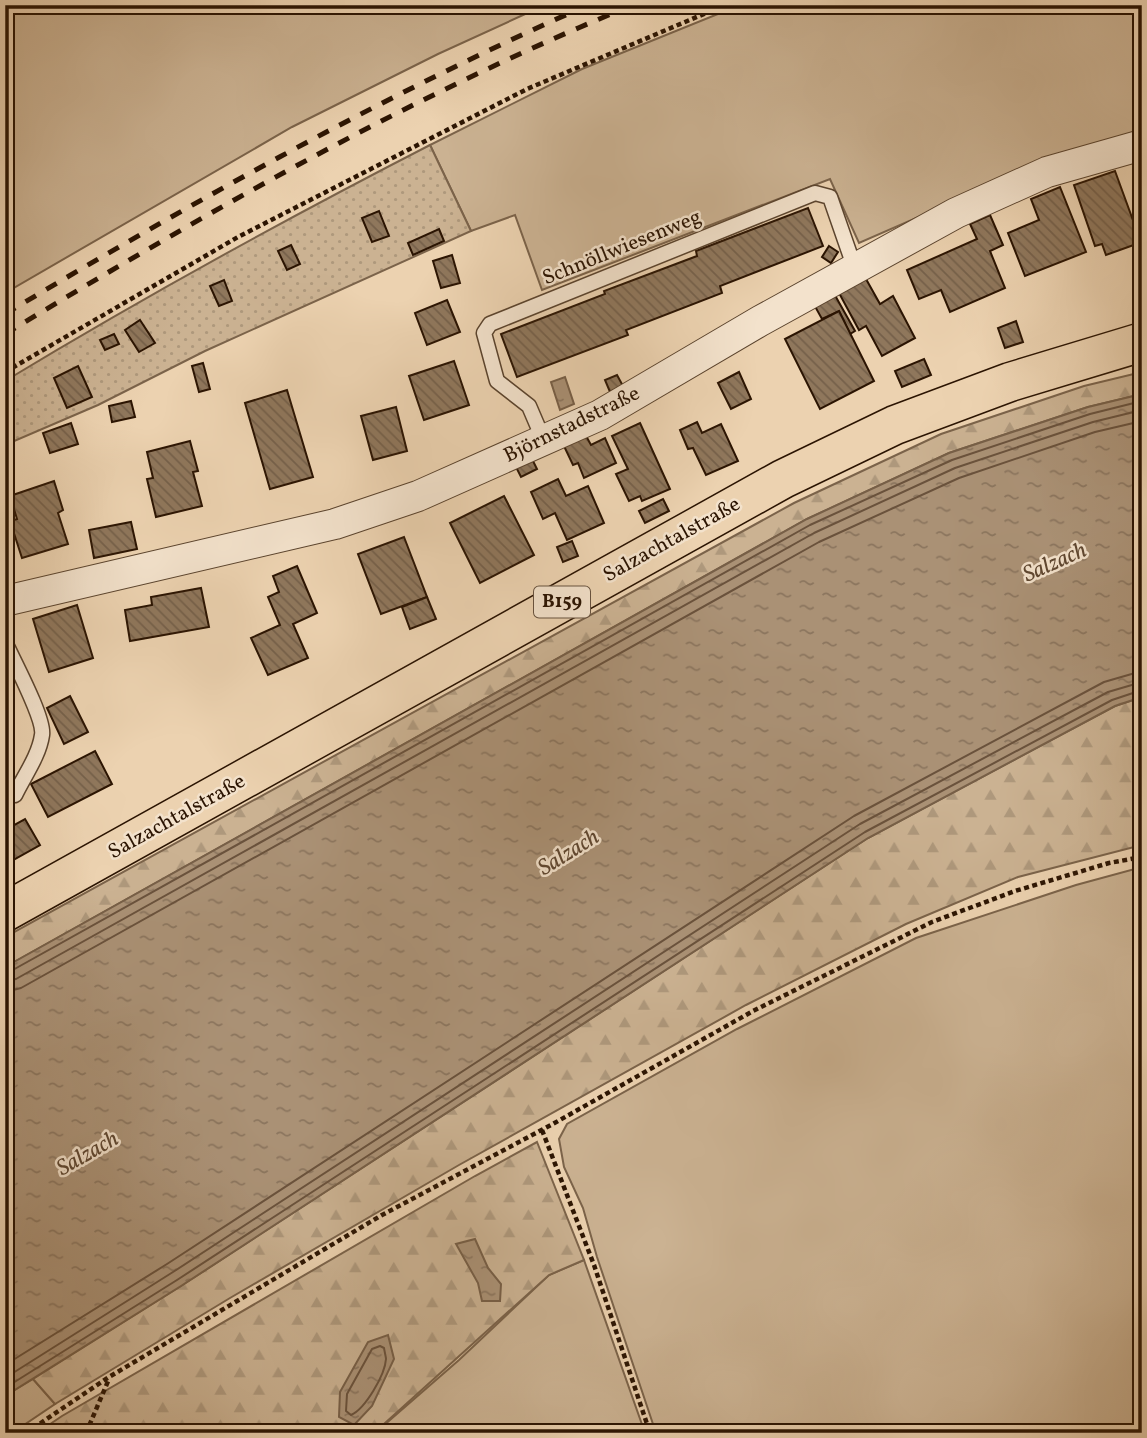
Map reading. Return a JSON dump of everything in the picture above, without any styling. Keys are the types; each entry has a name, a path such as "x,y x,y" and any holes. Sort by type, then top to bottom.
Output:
{"main road":[{"name":"Salzachtalstraße","path":"5,912 783,479 895,425 1010,382 1142,342"}],"street":[{"name":"Björnstadstraße","path":"5,601 335,524 418,496 600,415 760,321 956,214 1047,172 1142,145"}],"lane":[{"name":"Schnöllwiesenweg","path":"544,441 529,406 497,381 484,333 490,324 815,193 830,197 855,269"},
{"path":"5,642 43,732 37,752 15,795"}],"path":[{"path":"5,372 238,237 527,89 725,5"},
{"path":"26,1433 109,1377 382,1215 542,1130 753,1011 932,922 1015,891 1142,856"},
{"path":"542,1130 594,1265 650,1433"},
{"path":"86,1433 109,1377"}],"green space":[{"path":"5,5 545,5 438,54 292,127 5,293"},
{"path":"740,5 1142,5 1142,135 1026,170 859,243 830,179 542,290 515,215 471,231 430,145 582,69"},
{"path":"430,145 471,231 205,351 98,405 5,445 5,381 216,259"},
{"path":"1142,372 1142,394 1088,407 949,453 807,519 5,967 5,937 794,503 941,434 1084,386"},
{"path":"1142,697 1142,845 1018,877 906,924 746,1005 459,1165 230,1298 55,1404 33,1379 181,1286 868,838 1115,706"},
{"path":"1142,867 1142,1433 656,1433 583,1208 564,1167 559,1139 567,1124 737,1029 916,938 1076,885"},
{"path":"537,1142 584,1260 549,1275 374,1433 37,1433 62,1416"},
{"path":"584,1260 645,1433 375,1433 459,1360 549,1275"},
{"path":"33,1379 55,1404 12,1433 5,1433 5,1396"}],"water":[{"path":"565,377 574,404 560,410 551,382"},
{"name":"Salzach","path":"1142,394 1142,697 1115,706 868,838 181,1286 5,1396 5,967 807,519 949,453 1088,407"},
{"path":"475,1239 488,1268 501,1284 500,1301 482,1301 478,1283 456,1244"},
{"path":"388,1335 394,1359 372,1406 354,1425 339,1417 340,1392 368,1342"}],"building":[{"path":"1115,171 1134,223 1137,221 1142,234 1142,242 1106,255 1102,244 1095,246 1074,185"},
{"path":"1060,187 1086,252 1025,276 1008,233 1039,220 1031,199"},
{"path":"808,208 823,246 720,286 722,293 626,330 628,335 517,377 501,334 697,256 696,251"},
{"path":"379,211 389,236 372,242 362,218"},
{"path":"990,215 1003,245 990,251 1005,288 950,312 941,290 919,299 907,270 977,239 970,224"},
{"path":"439,229 444,241 413,255 408,243"},
{"path":"291,245 300,264 287,270 278,251"},
{"path":"829,246 838,252 831,263 822,257"},
{"path":"452,255 460,283 441,288 433,261"},
{"path":"866,279 880,304 893,296 915,338 882,356 866,326 859,330 839,293"},
{"path":"224,280 232,301 219,306 210,286"},
{"path":"832,290 855,331 850,334 839,311 822,319 812,301"},
{"path":"447,300 460,332 427,345 415,313"},
{"path":"839,311 874,381 820,409 785,339"},
{"path":"140,320 155,343 139,352 125,330"},
{"path":"1016,321 1023,342 1005,348 998,328"},
{"path":"114,334 119,344 105,350 100,340"},
{"path":"924,359 931,375 902,387 895,371"},
{"path":"454,361 469,405 424,420 409,376"},
{"path":"203,363 210,389 199,392 192,366"},
{"path":"78,366 92,397 67,408 54,378"},
{"path":"739,372 751,399 731,409 718,383"},
{"path":"617,375 623,386 610,392 605,380"},
{"path":"287,390 313,477 270,489 245,403"},
{"path":"131,401 135,417 112,422 109,406"},
{"path":"396,407 407,451 373,460 361,416"},
{"path":"697,422 702,433 721,424 738,461 706,475 693,448 688,449 680,430"},
{"path":"71,423 78,444 50,453 43,433"},
{"path":"640,423 670,489 642,501 640,496 629,501 616,474 628,469 612,436"},
{"path":"585,434 591,445 605,438 616,463 584,478 578,463 573,465 563,444"},
{"path":"190,441 198,471 193,472 202,506 156,517 147,479 153,478 147,452"},
{"path":"530,455 537,469 521,477 514,463"},
{"path":"558,479 566,496 588,486 604,523 567,540 555,513 543,519 531,492"},
{"path":"54,481 63,510 58,513 68,544 22,558 10,521 17,519 10,496"},
{"path":"504,496 534,555 480,583 450,523"},
{"path":"663,499 669,511 645,523 639,511"},
{"path":"131,522 137,549 94,558 89,530"},
{"path":"404,537 427,597 381,614 358,554"},
{"path":"572,541 578,556 563,562 557,547"},
{"path":"297,566 317,613 293,624 308,658 268,675 251,638 280,625 268,597 279,592 273,576"},
{"path":"201,588 209,627 130,641 125,610 152,605 151,597"},
{"path":"427,597 436,619 410,629 402,607"},
{"path":"77,605 93,658 49,672 33,619"},
{"path":"70,696 88,732 64,744 47,708"},
{"path":"95,751 112,784 48,817 31,784"},
{"path":"25,819 40,845 6,864 5,830"}],"railway":[{"path":"5,314 292,150 438,75 588,5"},
{"path":"5,334 235,200 391,116 551,40 633,5"}]}
